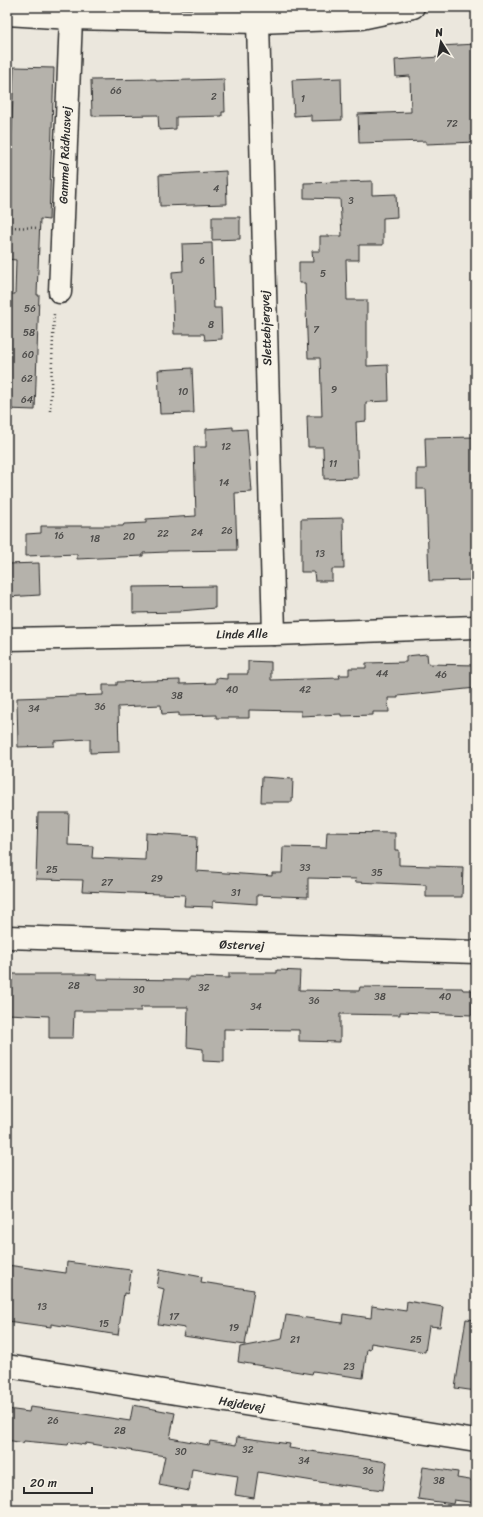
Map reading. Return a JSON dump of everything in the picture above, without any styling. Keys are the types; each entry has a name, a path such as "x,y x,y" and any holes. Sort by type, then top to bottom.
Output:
{"street":[{"path":"7,14 71,18 258,22 361,18 413,7"},
{"name":"Gammel Rådhusvej","path":"60,292 71,18"},
{"name":"Slettebjergvej","path":"258,22 274,634"},
{"name":"Linde Alle","path":"7,639 274,634 476,627"},
{"name":"Østervej","path":"7,937 476,952"},
{"name":"Højdevej","path":"7,1366 476,1441"}],"path":[{"path":"7,227 63,229"},
{"path":"50,410 54,300 60,292"},
{"path":"7,768 7,817"}],"building":[{"path":"476,44 476,142 426,144 426,141 359,143 358,114 411,112 410,76 396,77 395,60 440,57 440,46"},
{"path":"14,67 54,68 49,220 40,219 35,410 7,409 9,339 7,339 7,320 10,321 11,294 15,294 16,260 7,259"},
{"path":"341,78 342,120 311,121 311,115 294,116 292,80"},
{"path":"156,79 156,81 224,79 225,112 222,112 222,116 176,117 176,129 159,130 158,115 92,116 91,80"},
{"path":"226,171 227,204 160,206 159,175"},
{"path":"372,181 372,195 396,194 397,217 383,218 383,245 359,245 359,260 346,260 347,300 367,300 367,366 388,365 389,401 366,402 366,421 356,422 358,478 324,479 323,447 308,447 307,416 322,416 320,358 308,358 305,283 299,283 299,262 313,262 312,251 320,251 320,236 342,236 340,199 304,198 304,183"},
{"path":"212,217 240,217 240,239 212,240"},
{"path":"212,243 214,308 221,308 222,339 205,340 204,334 174,334 172,272 183,271 182,244"},
{"path":"192,368 194,413 160,414 158,370"},
{"path":"233,427 233,430 247,429 252,492 235,493 237,550 167,551 143,553 143,556 77,559 77,554 26,556 26,534 41,533 41,526 123,526 124,524 146,523 146,519 196,516 194,447 206,447 206,429"},
{"path":"476,437 476,580 429,581 426,489 417,489 417,469 426,469 425,438"},
{"path":"343,518 344,569 332,569 332,581 315,581 314,572 301,572 301,519"},
{"path":"39,563 40,595 7,597 7,564"},
{"path":"215,586 215,608 180,612 133,613 133,587"},
{"path":"427,654 428,664 476,665 476,688 388,698 389,712 373,712 373,715 341,716 341,714 301,716 301,711 249,710 249,718 216,718 216,715 179,716 179,713 162,714 161,705 118,707 119,752 90,753 90,739 54,741 54,746 18,747 17,698 103,695 103,685 117,685 117,682 180,680 180,684 216,683 216,678 227,679 227,674 248,674 248,661 271,662 271,680 340,678 339,675 349,675 349,668 366,668 366,663 406,662 406,656"},
{"path":"262,777 293,779 292,802 261,802"},
{"path":"38,813 69,813 68,845 93,846 92,858 145,860 146,833 197,836 196,871 272,876 272,873 282,873 283,847 326,848 327,832 395,833 395,850 399,850 399,865 463,867 462,897 426,897 426,885 355,882 356,879 308,878 308,897 257,895 257,904 213,901 213,907 184,906 185,895 82,891 83,880 36,879"},
{"path":"277,970 300,971 299,990 359,991 360,987 462,988 463,990 472,990 472,1015 400,1012 400,1015 340,1014 340,1042 299,1041 299,1030 224,1029 224,1062 203,1061 203,1049 187,1047 188,1007 141,1007 141,1011 74,1011 73,1038 49,1038 49,1016 7,1014 7,974 87,974 97,975 97,979 189,980 189,977 229,978 229,973 277,973"},
{"path":"67,1262 131,1270 128,1294 124,1293 118,1335 51,1324 51,1327 7,1321 7,1265 66,1273"},
{"path":"160,1269 202,1277 201,1282 254,1290 245,1345 183,1336 185,1328 158,1324 164,1289 157,1287"},
{"path":"407,1301 443,1307 440,1327 429,1326 425,1352 371,1343 370,1350 367,1349 363,1378 313,1371 312,1374 238,1362 240,1347 282,1339 286,1315 342,1323 343,1314 371,1318 372,1306 406,1311"},
{"path":"466,1319 476,1320 476,1391 455,1388"},
{"path":"133,1405 175,1413 170,1438 209,1445 210,1441 236,1445 237,1437 290,1444 289,1448 387,1462 383,1490 344,1486 258,1472 254,1498 235,1495 238,1476 192,1469 189,1491 159,1485 165,1456 86,1443 85,1445 69,1442 68,1445 24,1441 23,1443 7,1440 7,1409 29,1412 30,1407 130,1421"},
{"path":"423,1467 458,1472 457,1478 476,1481 476,1503 454,1500 453,1504 418,1499"}]}
